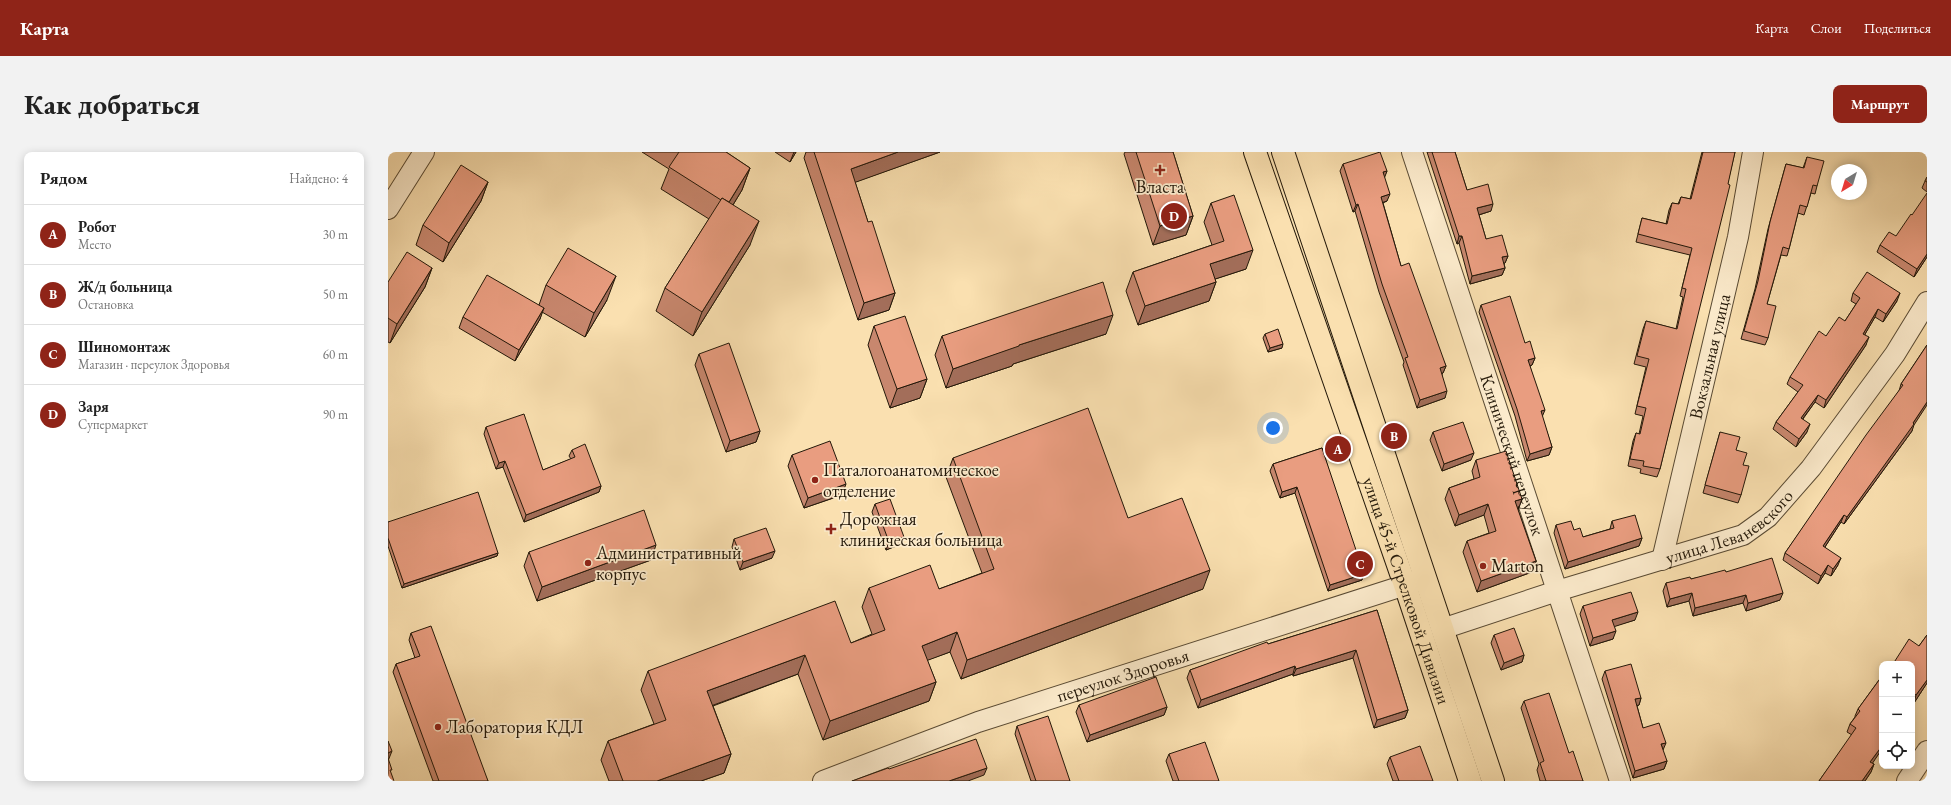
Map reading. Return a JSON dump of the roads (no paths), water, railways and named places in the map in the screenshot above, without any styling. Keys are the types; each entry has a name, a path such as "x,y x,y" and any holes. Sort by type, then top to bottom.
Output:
{"main road":[{"name":"улица 45-й Стрелковой Дивизии","path":"1255,152 1415,582 1442,629 1492,781"},
{"name":"улица 45-й Стрелковой Дивизии","path":"1283,152 1415,582 1470,781"}],"street":[{"path":"388,209 424,152"},
{"name":"Клинический переулок","path":"1412,152 1620,781"},
{"name":"Вокзальная улица","path":"1662,560 1738,237 1753,152"},
{"name":"улица Леваневского","path":"1442,629 1557,591 1743,535 1768,517 1810,468 1895,354 1927,302"},
{"name":"переулок Здоровья","path":"823,781 978,722 1415,582"},
{"path":"1907,781 1927,751"}],"place":[{"name":"Власта","path":"1160,170"},
{"name":"Заря","path":"1174,216"},
{"name":"Ж/д больница","path":"1394,436"},
{"name":"Робот","path":"1338,449"},
{"name":"Паталогоанатомическое отделение","path":"815,480"},
{"name":"Дорожная клиническая больница","path":"831,529"},
{"name":"Административный корпус","path":"588,563"},
{"name":"Шиномонтаж","path":"1360,564"},
{"name":"Marton","path":"1483,566"},
{"name":"Лаборатория КДЛ","path":"438,727"}]}
